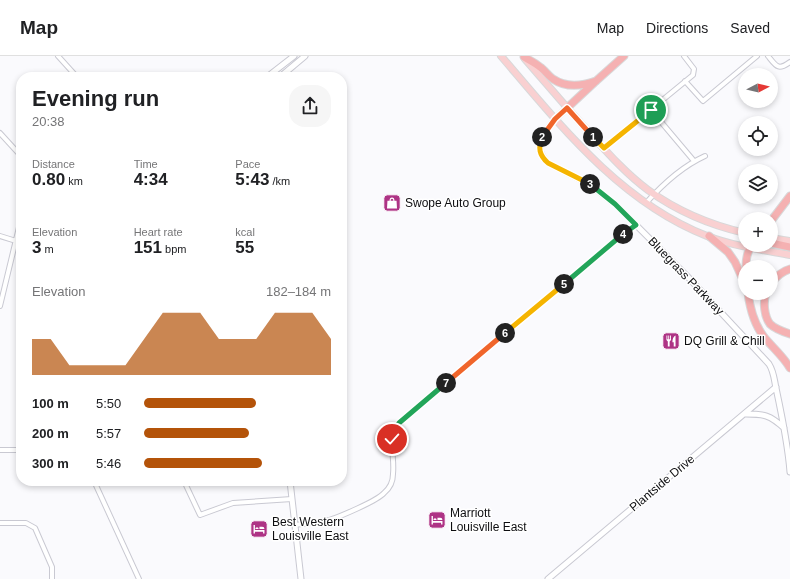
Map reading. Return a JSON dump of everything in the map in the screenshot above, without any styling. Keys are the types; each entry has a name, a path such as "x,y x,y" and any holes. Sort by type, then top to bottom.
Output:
{"highway":[{"path":"523,56 540,67 553,79 561,83 584,85 596,80"},
{"path":"567,108 624,56"},
{"path":"778,212 790,196"},
{"path":"709,236 728,252 738,269"},
{"path":"778,244 790,247"},
{"path":"778,275 790,269"},
{"path":"749,300 755,323 764,337 785,360 790,368"},
{"path":"764,300 766,313 770,324 779,330 790,334"}],"main road":[{"path":"501,56 555,119 587,152 608,172 646,203 687,227 709,236 738,243"},
{"path":"523,56 567,108 634,178 668,203 699,218 738,231"},
{"path":"555,119 567,108"},
{"path":"778,239 790,241"},
{"path":"777,252 790,255"}],"street":[{"path":"58,56 72,72"},
{"path":"273,72 294,56"},
{"path":"286,72 305,56"},
{"path":"604,148 693,74 694,69 684,56"},
{"path":"685,81 703,101 757,56"},
{"path":"768,56 776,66 780,68 784,67 790,62"},
{"path":"651,110 694,161"},
{"name":"Bluegrass Parkway","path":"555,119 545,132 540,142 540,154 544,159 548,163 577,177 600,191 687,276 766,360 772,369 784,428 790,472"},
{"path":"0,133 16,151"},
{"path":"646,203 654,194 694,161 705,156"},
{"path":"295,525 334,518 384,494 389,488 392,480 392,439 395,428 399,423 636,225"},
{"path":"0,236 16,241 0,306"},
{"name":"Plantside Drive","path":"548,579 746,414 776,387"},
{"path":"746,414 762,414 771,417 784,428"},
{"path":"0,450 16,450"},
{"path":"96,486 139,579"},
{"path":"186,486 200,515 233,503 292,499"},
{"path":"291,486 302,579"},
{"path":"0,523 23,523 33,526 48,555 52,567 52,579"}],"place":[{"name":"Swope Auto Group","path":"392,203"},
{"name":"DQ Grill & Chill","path":"671,341"},
{"name":"Marriott Louisville East","path":"437,520"},
{"name":"Best Western Louisville East","path":"259,529"}],"route":[{"path":"392,439 395,428 404,418 636,225 600,191 577,177 548,163 540,154 539,148 542,137 555,119 567,108 604,148 651,110"}]}
